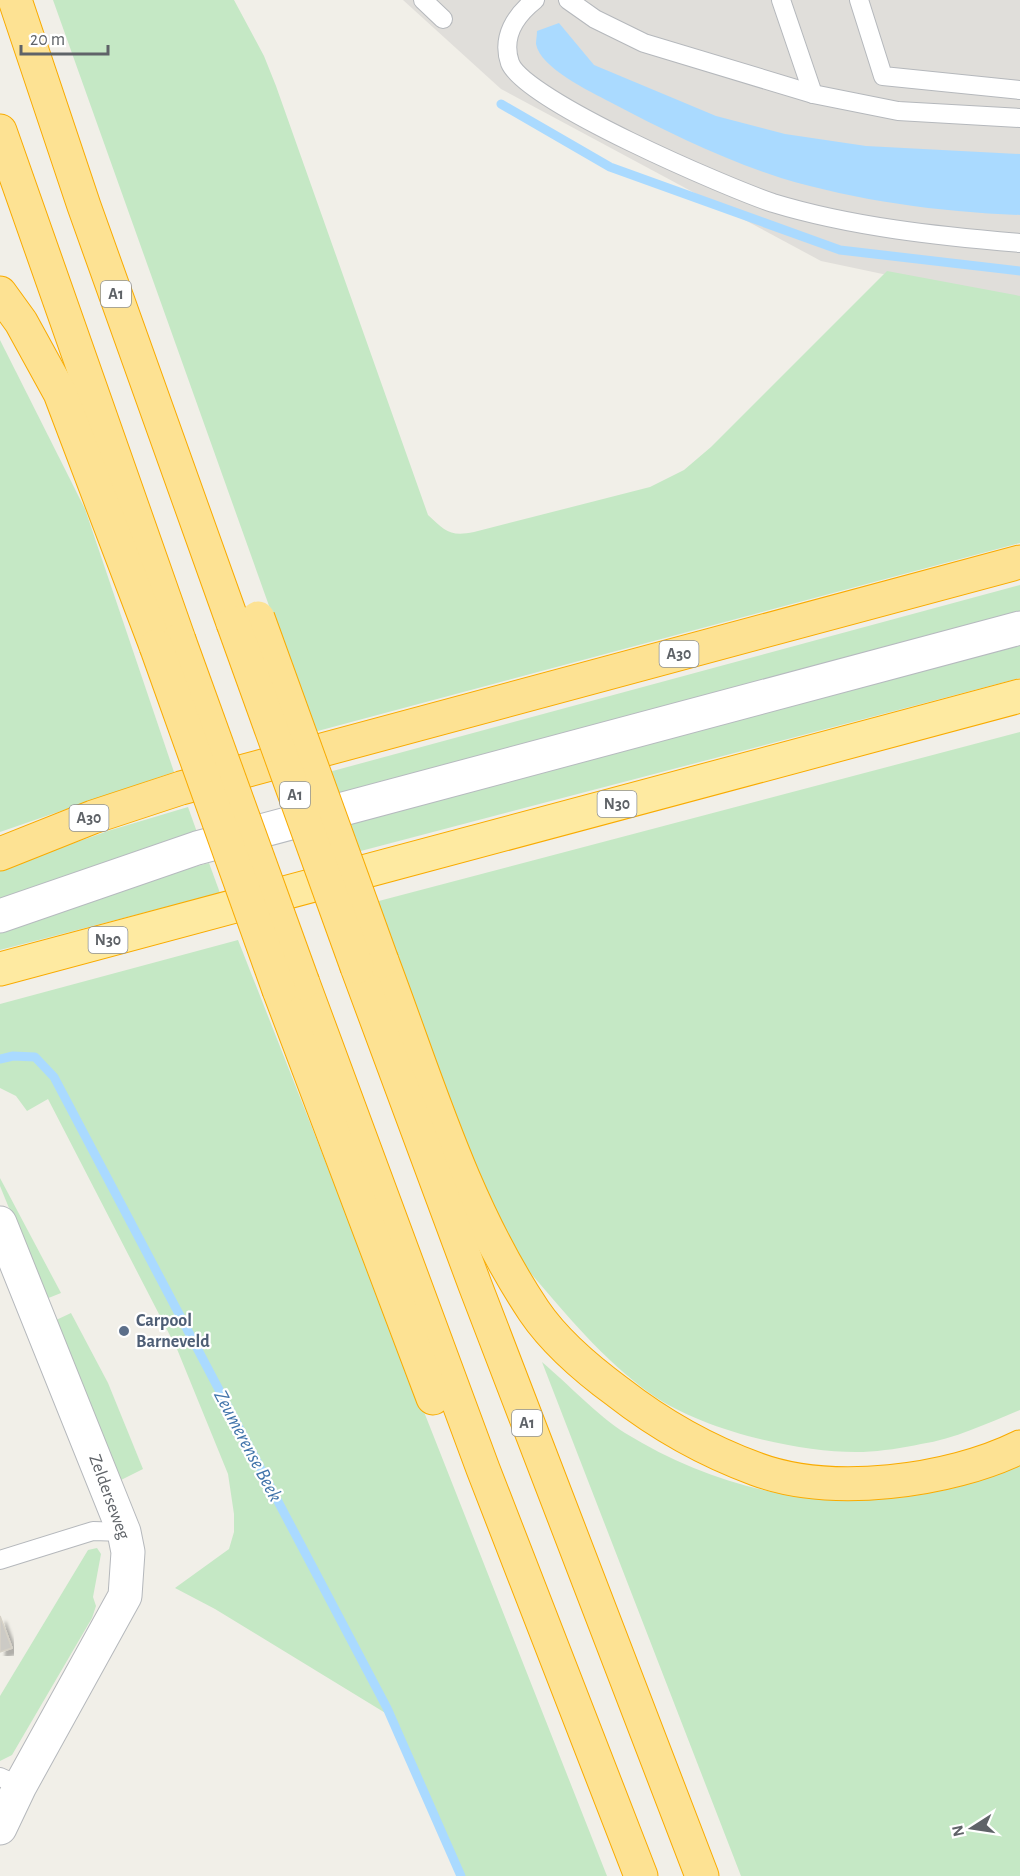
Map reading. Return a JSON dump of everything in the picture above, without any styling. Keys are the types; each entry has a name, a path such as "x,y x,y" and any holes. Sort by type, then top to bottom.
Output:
{"highway":[{"name":"A1","path":"15,0 84,206 220,586 246,621 370,964 479,1296 702,1876"},
{"path":"0,131 167,643 291,987 477,1517 617,1876"},
{"path":"0,293 21,322 60,393 167,643"},
{"name":"A30","path":"0,854 93,817 181,788 1020,562"},
{"name":"N30","path":"0,969 1020,696"},
{"name":"A1","path":"370,964 468,1189 496,1247 544,1322 591,1371 645,1413 701,1444 758,1470 807,1480 858,1484 910,1480 961,1468 1020,1447"},
{"path":"291,987 483,1469 641,1876"}],"main road":[{"path":"0,916 197,848 1020,628"},
{"name":"Zelderseweg","path":"0,1224 124,1532 128,1551 125,1596 10,1781 0,1828"}],"lane":[{"path":"423,0 443,19"},
{"path":"535,0 518,13 508,34 510,63 525,83 608,132 773,202 858,222 948,237 1020,243"},
{"path":"568,0 595,19 644,43 813,94 897,111 1020,118"},
{"path":"782,0 813,94"},
{"path":"858,0 883,76 1020,90"},
{"path":"0,1560 93,1531 124,1532"}],"shaded area":[{"path":"403,0 1020,0 1020,303 821,261 501,89"}],"green space":[{"path":"53,0 234,0 264,56 276,86 428,515 448,531 459,534 474,532 650,487 684,470 711,447 887,271 1020,296 1020,543 314,732"},
{"path":"0,340 85,509 174,772 0,832"},
{"path":"1020,585 1020,620 339,800 329,772"},
{"path":"1020,638 1020,678 357,852 347,824"},
{"path":"1020,732 1020,1410 934,1442 878,1451 838,1452 782,1444 753,1437 697,1419 672,1407 651,1394 607,1357 493,1231 375,902"},
{"path":"188,807 198,835 0,905 0,869 111,830"},
{"path":"209,863 220,893 0,950 0,925 108,890"},
{"path":"238,940 607,1876 460,1876 387,1714 215,1609 175,1588 229,1549 234,1532 234,1514 228,1474 177,1349 48,1099 27,1111 16,1096 0,1088 0,1004"},
{"path":"0,1178 61,1293 46,1299 0,1186"},
{"path":"71,1313 108,1383 143,1469 121,1480 54,1321"},
{"path":"542,1362 614,1426 625,1433 672,1458 719,1478 769,1491 818,1499 869,1500 919,1495 970,1484 1020,1466 1020,1876 741,1876"},
{"path":"97,1548 101,1554 93,1597 96,1606 92,1618 12,1755 0,1761 0,1696 88,1550"}],"water":[{"path":"559,23 594,65 716,116 785,134 866,146 1020,154 1020,215 930,208 869,199 781,178 715,153 579,86 556,70 540,53 536,42 537,31"}],"building":[{"path":"0,1616 12,1648 0,1652"}],"waterway":[{"path":"501,104 610,167 840,250 1020,271"},
{"name":"Zeumerense Beek","path":"0,1059 13,1056 35,1057 54,1077 387,1708 461,1876"}],"place":[{"name":"Carpool Barneveld","path":"124,1331"}]}
